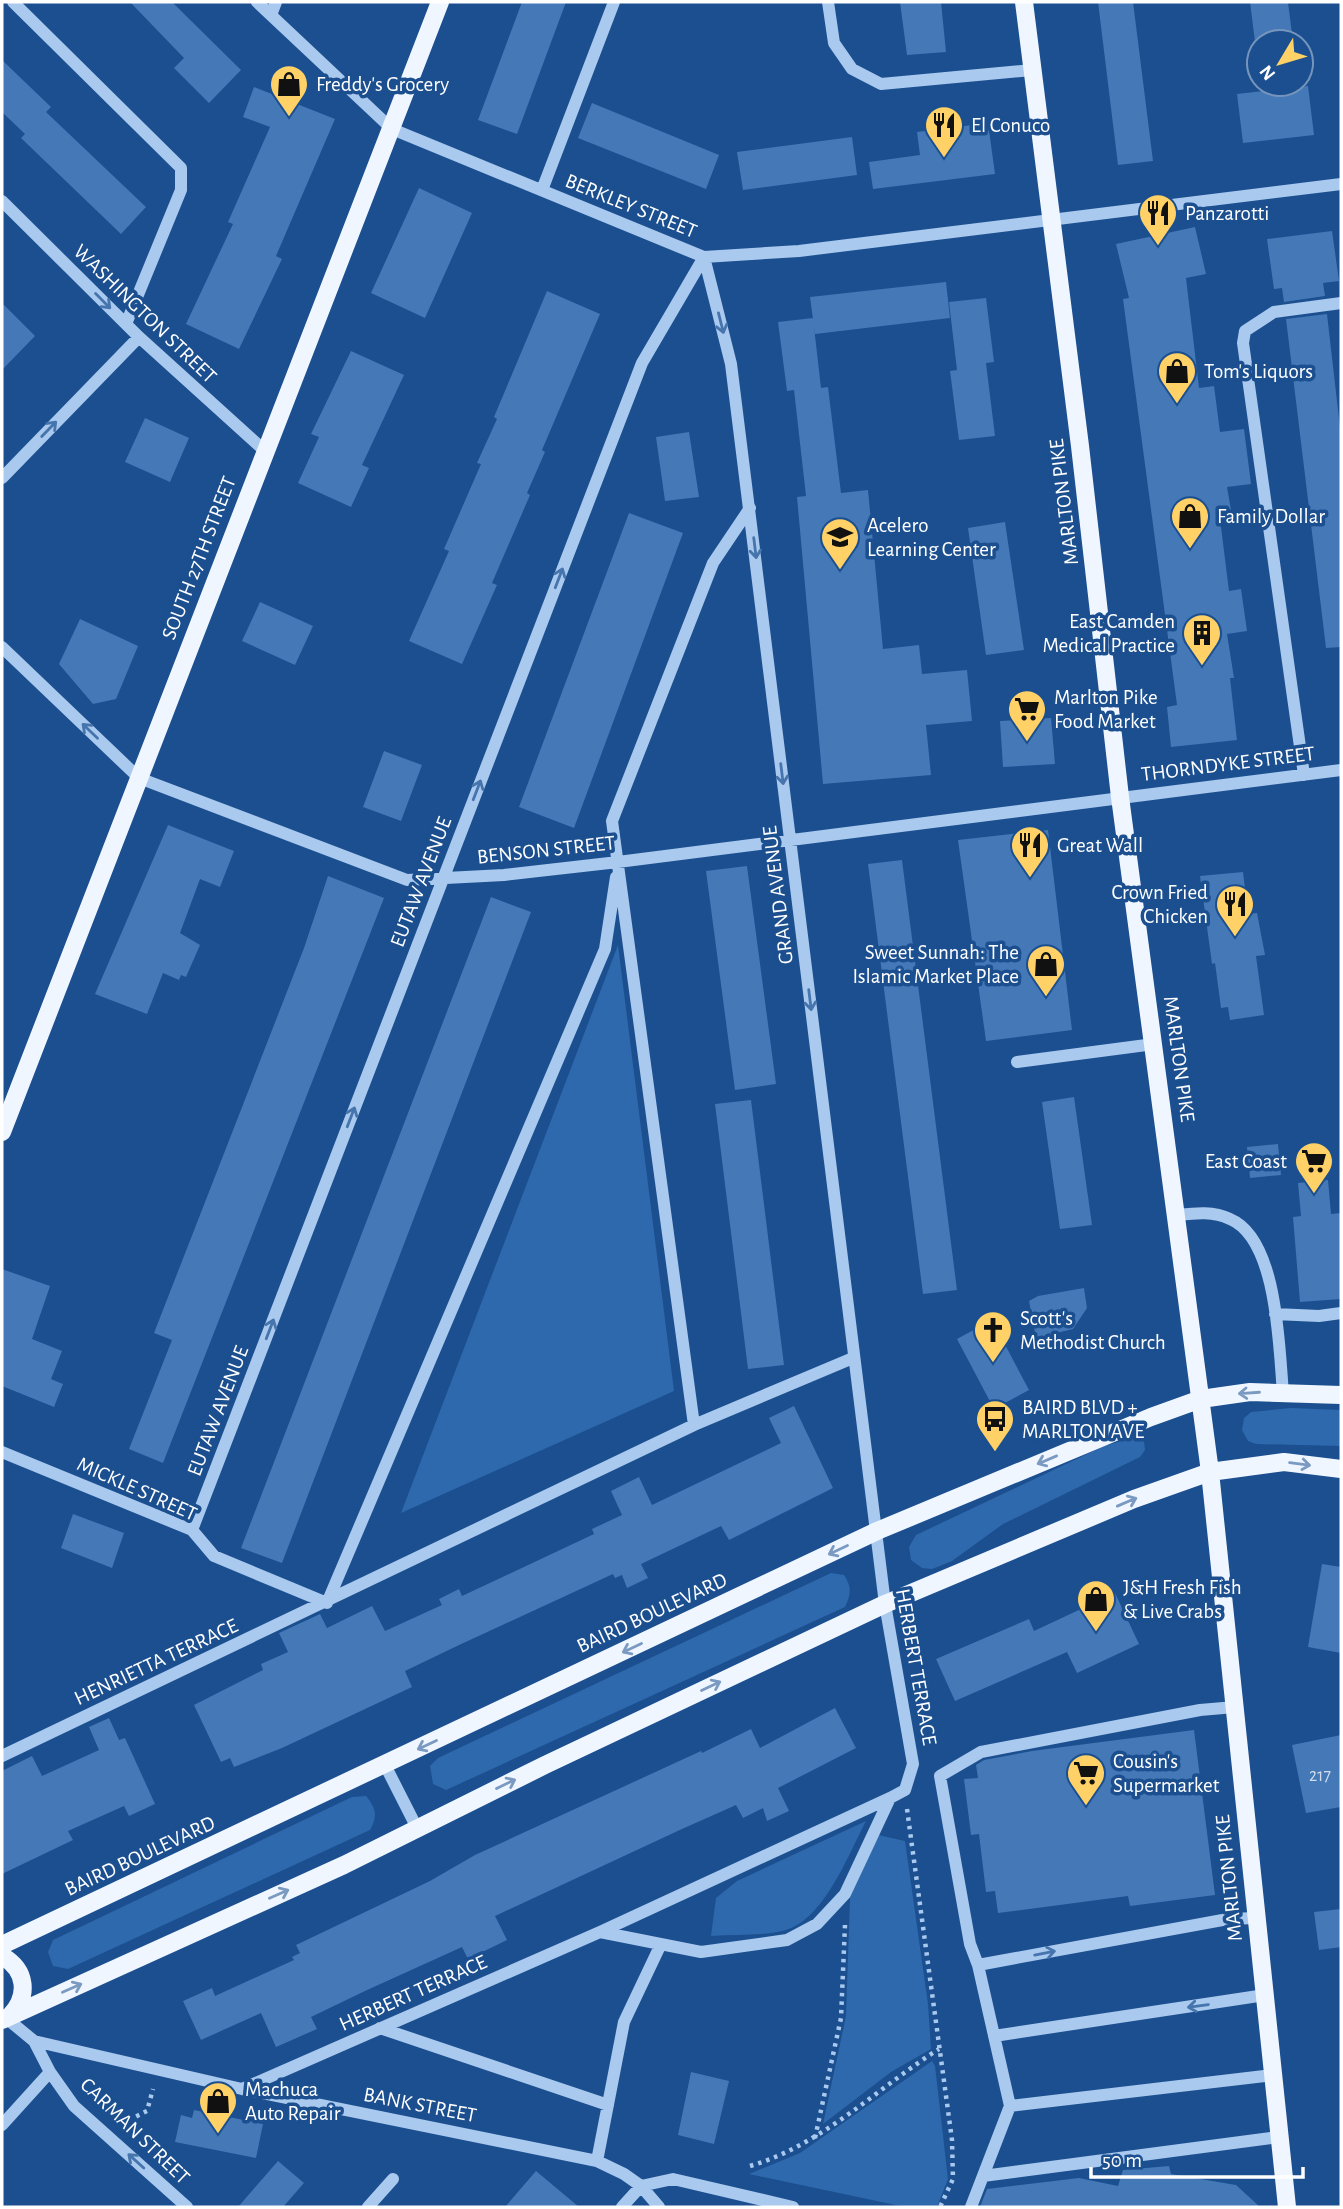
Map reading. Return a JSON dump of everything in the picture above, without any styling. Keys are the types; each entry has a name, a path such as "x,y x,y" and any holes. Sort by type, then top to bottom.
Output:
{"main road":[{"name":"SOUTH 27TH STREET","path":"2,1132 7,1102 139,778 440,2"},
{"name":"MARLTON PIKE","path":"1024,2 1120,797 1178,1215 1210,1472 1287,2207"},
{"name":"BAIRD BOULEVARD","path":"2,1945 877,1531 1201,1399 1250,1392 1341,1395"},
{"path":"6,2018 417,1828 885,1604 1134,1499 1210,1472 1284,1462 1341,1469"},
{"path":"2,1956 13,1963 23,1981 21,2002 6,2018"}],"street":[{"path":"13,2 181,168 181,190 126,324"},
{"name":"BERKLEY STREET","path":"257,2 392,129 704,257 799,251 1052,222 1341,184"},
{"path":"271,15 276,2"},
{"path":"542,190 614,2"},
{"path":"828,2 834,43 852,69 881,84 1032,70"},
{"name":"WASHINGTON STREET","path":"2,201 139,337 265,452"},
{"name":"GRAND AVENUE","path":"704,257 731,364 853,1358 877,1531"},
{"name":"EUTAW AVENUE","path":"192,1530 642,363 704,257"},
{"path":"1304,775 1243,344 1245,331 1273,312 1341,303"},
{"path":"2,478 139,337"},
{"path":"694,1425 612,821 713,564 750,508"},
{"name":"BENSON STREET","path":"2,647 139,778 407,880 618,862 1120,797"},
{"name":"THORNDYKE STREET","path":"1120,797 1341,770"},
{"path":"327,1603 605,949 618,862"},
{"path":"1017,1062 1154,1044"},
{"path":"1178,1215 1210,1212 1233,1219 1250,1235 1267,1275 1275,1314 1283,1393"},
{"path":"1275,1314 1319,1316 1341,1313"},
{"name":"HENRIETTA TERRACE","path":"2,1756 327,1603 694,1425 853,1358"},
{"name":"MICKLE STREET","path":"2,1452 192,1530 214,1556 327,1603"},
{"name":"HERBERT TERRACE","path":"242,2089 600,1932 905,1790 914,1764 885,1604 877,1531"},
{"path":"971,2207 1010,2106 978,1965 970,1944 940,1776 981,1752 1200,1710 1234,1707"},
{"path":"385,1765 417,1828"},
{"path":"600,1932 701,1952 787,1940 817,1924 845,1894 890,1798"},
{"path":"978,1965 1228,1919 1256,1918"},
{"path":"597,2161 624,2022 661,1944"},
{"path":"994,2036 1265,1995"},
{"name":"CARMAN STREET","path":"6,2018 34,2041 50,2072 75,2106 187,2207"},
{"path":"380,2028 608,2105"},
{"name":"BANK STREET","path":"34,2041 242,2089 597,2161 624,2174 640,2186"},
{"path":"2,2125 50,2072"},
{"path":"1010,2106 1273,2075"},
{"path":"983,2176 1279,2137"},
{"path":"368,2207 393,2179"},
{"path":"622,2207 640,2186 673,2179 793,2207"},
{"path":"640,2186 659,2207"}],"path":[{"path":"905,1790 951,2140 953,2179 940,2207"},
{"path":"815,2138 841,2018 845,1894"},
{"path":"750,2166 779,2158 815,2138 939,2049"},
{"path":"120,2124 147,2111 153,2089"}],"shaded area":[{"path":"618,945 674,1391 401,1513"},
{"path":"1291,1408 1341,1410 1341,1446 1256,1444 1248,1441 1242,1430 1244,1418 1251,1412"},
{"path":"1136,1437 1144,1442 1145,1450 1140,1457 1003,1524 952,1561 932,1569 922,1568 911,1560 909,1547 916,1535 1104,1446"},
{"path":"831,1573 844,1575 848,1583 849,1594 845,1607 446,1790 433,1784 430,1766 438,1758"},
{"path":"366,1796 375,1812 370,1830 68,1969 53,1966 48,1952 53,1940 352,1797"},
{"path":"866,1821 833,1886 810,1915 797,1925 774,1933 711,1936 716,1898 737,1881"},
{"path":"878,1835 905,1841 928,2004 931,2049 891,2072 823,2124 846,2016 850,1898"},
{"path":"932,2061 935,2066 948,2179 937,2207 905,2207 749,2174 800,2153"}],"building":[{"path":"130,2 172,2 241,70 209,103 174,68 184,58"},
{"path":"522,2 566,2 517,134 478,120"},
{"path":"900,2 941,2 946,52 907,55"},
{"path":"1098,2 1133,2 1153,161 1118,165"},
{"path":"1250,2 1288,2 1291,28 1253,28"},
{"path":"2,60 51,107 46,112 146,207 121,234 21,138 25,134 2,112"},
{"path":"254,87 335,119 276,256 282,259 239,349 186,324 233,224 228,222 270,127 243,117"},
{"path":"1245,93 1245,98 1309,98 1314,135 1243,143 1237,94"},
{"path":"592,103 719,155 706,189 578,138"},
{"name":"El Conuco","path":"988,123 995,174 873,189 869,162 920,155 917,132"},
{"path":"852,137 857,175 743,190 737,152"},
{"path":"419,188 472,213 425,318 371,293"},
{"path":"1195,227 1206,274 1186,278 1199,388 1214,386 1220,432 1244,429 1251,484 1227,487 1231,510 1219,511 1229,591 1241,589 1247,631 1227,634 1234,678 1230,678 1237,740 1171,747 1167,707 1177,705 1123,299 1129,298 1116,244"},
{"path":"1332,231 1339,281 1323,283 1325,296 1284,302 1282,288 1274,289 1267,239"},
{"path":"946,282 950,318 815,334 810,297"},
{"path":"547,291 600,314 542,450 545,452 527,493 530,495 492,583 497,585 462,664 409,641 449,551 444,549 481,464 477,463 497,419 494,417"},
{"path":"986,298 994,362 986,363 995,436 959,440 950,371 957,370 949,302"},
{"path":"2,303 35,336 2,370"},
{"path":"1327,314 1341,436 1341,647 1326,648 1286,319"},
{"name":"Acelero Learning Center","path":"813,318 821,388 828,387 841,493 868,490 883,649 919,645 922,674 967,670 972,721 926,725 931,775 823,784 797,497 806,496 794,390 787,391 778,322"},
{"path":"351,351 404,375 362,465 369,468 351,507 298,483 319,437 311,434"},
{"path":"145,418 189,438 170,482 125,462"},
{"path":"689,432 699,497 665,501 656,437"},
{"path":"629,513 683,533 574,828 519,807"},
{"path":"1005,522 1024,650 986,655 968,528"},
{"path":"260,602 313,626 295,665 242,641"},
{"path":"80,619 138,646 116,699 93,704 59,664"},
{"name":"Marlton Pike Food Market","path":"1051,718 1055,764 1003,767 1000,721"},
{"path":"384,751 422,765 401,821 363,807"},
{"path":"168,825 234,851 220,887 200,879 180,933 200,945 186,977 181,975 179,980 163,973 147,1014 95,994"},
{"path":"1048,830 1072,1030 986,1041 958,840"},
{"path":"902,860 957,1290 923,1294 868,864"},
{"path":"747,866 776,1084 735,1090 706,871"},
{"path":"1243,872 1248,914 1257,913 1265,955 1256,956 1264,1015 1230,1020 1228,1007 1221,1008 1200,876"},
{"path":"328,876 384,898 163,1463 129,1449 172,1340 154,1333 304,948"},
{"path":"491,897 531,912 282,1563 241,1548"},
{"path":"1074,1097 1092,1225 1060,1229 1042,1102"},
{"path":"751,1100 784,1365 748,1369 715,1104"},
{"path":"1278,1144 1281,1175 1250,1178 1247,1147"},
{"name":"East Coast","path":"1328,1180 1331,1214 1341,1213 1341,1299 1300,1302 1293,1217 1301,1216 1298,1183"},
{"path":"2,1269 50,1286 32,1339 62,1351 51,1379 63,1384 54,1407 2,1386"},
{"path":"1084,1288 1087,1308 1073,1329 1036,1338 1029,1301 1038,1296"},
{"name":"Scott's Methodist Church","path":"992,1320 1029,1390 994,1409 957,1339"},
{"path":"794,1406 833,1488 729,1540 721,1526 641,1564 648,1578 627,1588 622,1575 615,1578 613,1574 457,1646 405,1671 412,1687 282,1748 234,1767 230,1758 221,1762 194,1705 263,1670 261,1664 288,1652 279,1633 320,1614 327,1628 372,1606 385,1631 442,1605 439,1599 459,1589 462,1596 594,1534 592,1529 622,1515 611,1491 639,1477 652,1505 781,1443 769,1418"},
{"path":"73,1514 124,1533 112,1568 61,1548"},
{"path":"1322,1564 1341,1567 1341,1653 1308,1647"},
{"path":"1115,1593 1139,1644 1077,1673 1067,1652 955,1701 936,1659 1029,1619 1034,1631"},
{"path":"835,1708 856,1748 778,1788 789,1811 767,1821 763,1808 743,1818 736,1805 682,1829 495,1916 507,1940 468,1959 462,1947 365,1991 311,2017 317,2029 276,2047 261,2013 201,2040 183,2001 212,1988 215,1996 294,1960 292,1957 300,1953 296,1945 430,1881 475,1855 701,1751 702,1753 751,1729 760,1748"},
{"path":"109,1718 119,1740 125,1738 155,1804 129,1816 124,1806 68,1831 73,1840 2,1874 2,1771 32,1756 42,1776 99,1750 89,1727"},
{"name":"Cousin's Supermarket","path":"1194,1730 1215,1895 1130,1906 1128,1896 998,1913 995,1891 986,1892 979,1834 971,1835 964,1779 978,1778 976,1765 984,1760 1032,1751"},
{"path":"1341,1735 1341,1807 1306,1813 1292,1745"},
{"path":"1341,1909 1341,1947 1319,1950 1314,1912"},
{"path":"691,2072 729,2081 714,2144 678,2135"},
{"name":"Machuca Auto Repair","path":"194,2110 263,2124 256,2158 175,2142 181,2115 192,2118"},
{"path":"278,2161 304,2183 283,2207 238,2207"},
{"path":"1169,2166 1171,2174 1236,2185 1260,2207 980,2207 987,2189 1079,2178 1118,2186 1123,2170"},
{"path":"536,2171 579,2207 505,2207"}],"place":[{"name":"Freddy's Grocery","path":"289,118"},
{"name":"El Conuco","path":"944,159"},
{"name":"Panzarotti","path":"1158,247"},
{"name":"Tom's Liquors","path":"1177,405"},
{"name":"Family Dollar","path":"1190,550"},
{"name":"Acelero Learning Center","path":"840,571"},
{"name":"East Camden Medical Practice","path":"1202,667"},
{"name":"Marlton Pike Food Market","path":"1027,743"},
{"name":"Great Wall","path":"1030,879"},
{"name":"Crown Fried Chicken","path":"1235,938"},
{"name":"Sweet Sunnah: The Islamic Market Place","path":"1046,998"},
{"name":"East Coast","path":"1314,1195"},
{"name":"Scott's Methodist Church","path":"993,1364"},
{"name":"BAIRD BLVD + MARLTON AVE","path":"995,1453"},
{"name":"J&H Fresh Fish & Live Crabs","path":"1096,1633"},
{"name":"Cousin's Supermarket","path":"1086,1807"},
{"name":"Machuca Auto Repair","path":"218,2135"}]}
